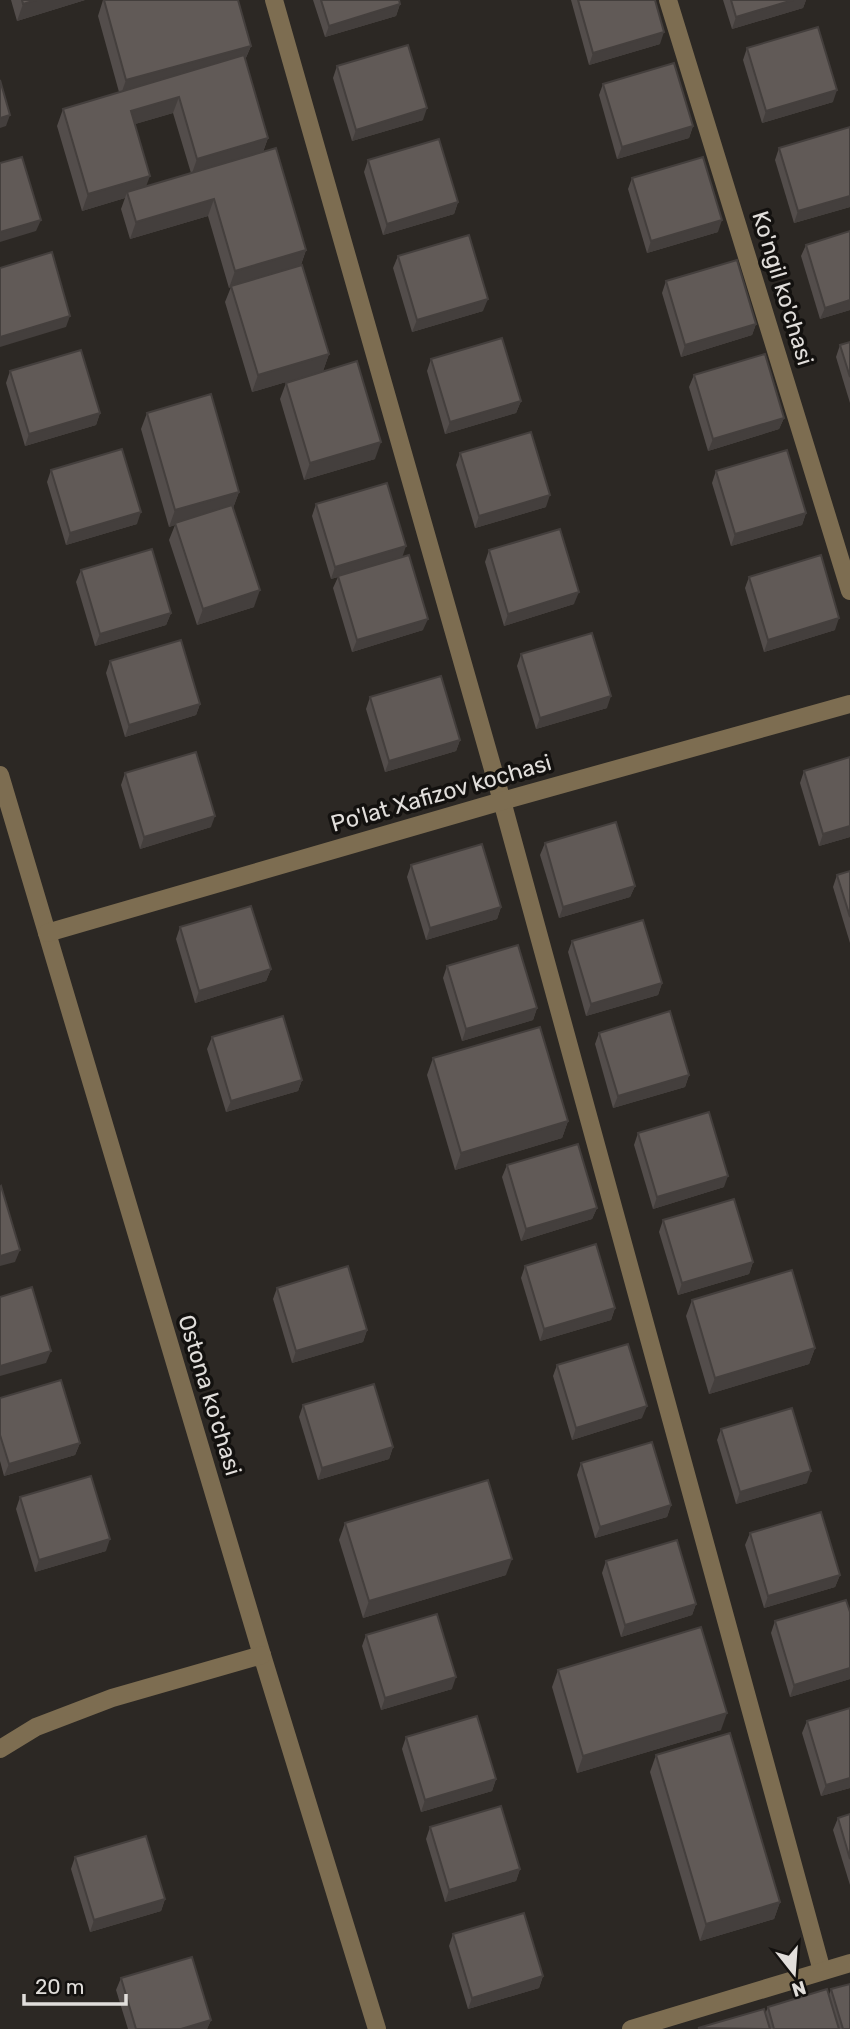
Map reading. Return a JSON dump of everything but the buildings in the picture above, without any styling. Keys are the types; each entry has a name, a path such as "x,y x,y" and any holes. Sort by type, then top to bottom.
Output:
{"street":[{"path":"274,0 502,801 822,1971"},
{"name":"Ko'ngil ko'chasi","path":"668,0 850,591"},
{"name":"Po'lat Xafizov kochasi","path":"47,933 502,801 850,704"},
{"name":"Ostona ko'chasi","path":"0,775 7,826 47,933 262,1655 377,2029"},
{"path":"0,1749 36,1727 112,1698 262,1655"},
{"path":"631,2029 850,1963"}]}
